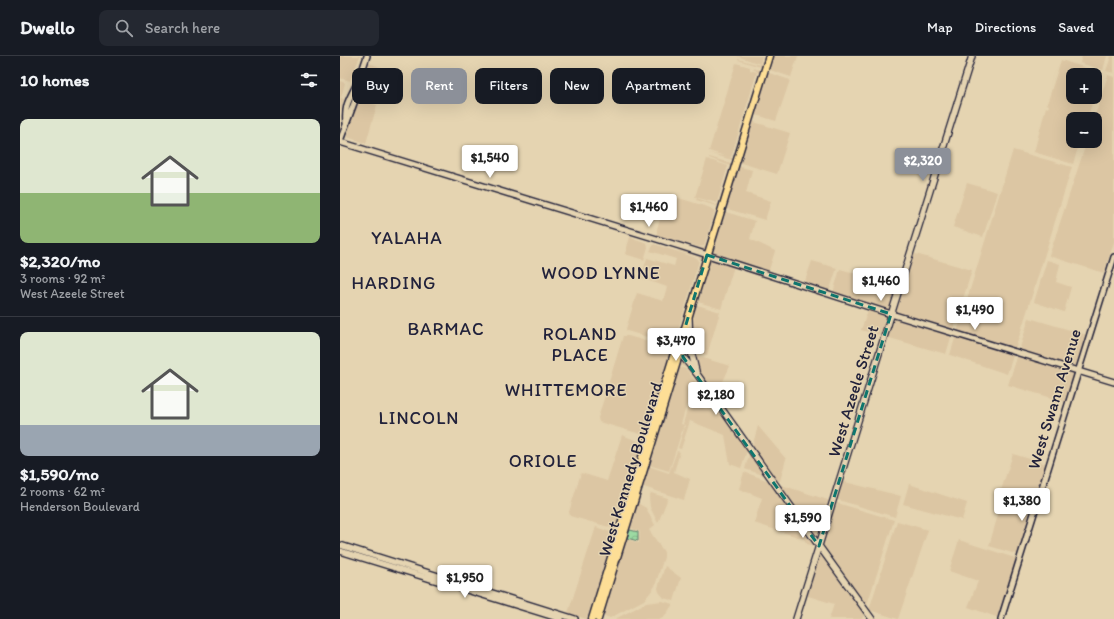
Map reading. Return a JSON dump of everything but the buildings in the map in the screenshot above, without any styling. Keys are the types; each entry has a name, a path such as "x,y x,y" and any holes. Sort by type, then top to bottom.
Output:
{"main road":[{"name":"West Kennedy Boulevard","path":"598,619 678,362 681,340 769,56"},
{"name":"West Azeele Street","path":"796,619 972,56"},
{"path":"689,315 690,347 697,374"},
{"name":"West Kennedy Boulevard","path":"592,619 676,347 681,340"},
{"path":"681,340 683,357 697,374 818,546 872,619"}],"street":[{"path":"367,56 357,84 349,98 345,113 346,123 340,141 891,314 1114,382"},
{"name":"West Swann Avenue","path":"1001,619 1114,257"},
{"path":"340,547 370,560 406,570 430,574 575,619"},
{"path":"340,547 561,619"}],"highlighted area":[{"path":"707,255 891,314 819,546 683,357 681,341"}],"shaded area":[{"path":"340,56 360,56 355,68 352,68 352,76 350,81 340,78"},
{"path":"737,56 762,56 760,64"},
{"path":"764,56 767,56 764,68 738,60 760,65"},
{"path":"771,56 798,56 791,77 767,69"},
{"path":"1082,56 1107,56 1103,70 1102,68 1096,68 1080,63"},
{"path":"1111,56 1114,56 1114,73 1106,71"},
{"path":"1061,60 1086,68 1066,68 1066,104 1092,104 1089,112 1066,112 1066,148 1078,148 1073,164 1034,152 1046,107 1048,108 1049,105 1047,104"},
{"path":"369,63 383,68 368,68"},
{"path":"736,63 750,67 750,70 757,72 731,158 709,151"},
{"path":"752,68 763,71 735,161 709,153 733,158 759,73"},
{"path":"766,72 790,80 776,121 753,114"},
{"path":"1108,75 1114,77 1114,242 1104,273 1049,256 1085,148 1102,148 1102,112 1096,112 1099,104 1102,104 1102,94"},
{"path":"340,81 345,83 341,98 344,99 340,113"},
{"path":"357,104 377,105 366,143 347,137"},
{"path":"751,120 790,133 777,174 738,162"},
{"path":"1013,150 1072,167 1015,350 957,332"},
{"path":"709,157 734,164 720,207 696,200 697,198 716,205 718,204 730,166"},
{"path":"707,159 728,166 717,203 695,197"},
{"path":"737,166 752,170 746,193 771,201 765,220 724,208"},
{"path":"967,183 997,192 983,237 953,227"},
{"path":"669,195 708,207 715,211 704,246 699,247 657,235 660,219 662,220"},
{"path":"715,209 719,210 706,253 680,245 681,243 700,248 705,247 716,211"},
{"path":"723,211 755,221 750,239 775,251 768,273 710,254"},
{"path":"630,237 647,243 648,247 644,260 625,254"},
{"path":"654,244 697,258 699,261 675,341 671,344 627,331 626,329 637,293 663,301 667,287 641,278 647,258 674,266 676,259 650,251"},
{"path":"679,248 705,256 680,339 675,345 673,345 676,342 701,261 698,257 678,251"},
{"path":"912,253 972,270 953,331 894,313"},
{"path":"709,257 734,266 721,309 695,301"},
{"path":"1047,260 1060,264 1056,282 1071,287 1064,312 1034,302"},
{"path":"812,261 837,268 829,292 804,284"},
{"path":"840,269 898,285 890,312 833,293"},
{"path":"694,304 720,312 707,355 692,351 691,316"},
{"path":"869,308 889,315 883,336 861,330"},
{"path":"893,316 952,334 946,354 886,337"},
{"path":"1029,318 1087,335 1076,369 1019,351"},
{"path":"956,335 1014,353 1007,374 950,355"},
{"path":"623,336 661,345 664,349 671,351 644,435 599,422 598,418"},
{"path":"1018,354 1075,372 1066,402 1008,385"},
{"path":"681,355 721,410 716,409 714,403 687,368 679,365"},
{"path":"693,355 730,366 716,397 699,373"},
{"path":"679,367 686,369 713,404 714,409 688,400 681,424 684,425 669,471 649,465"},
{"path":"689,403 724,415 748,448 741,468 730,464 725,435 690,421 681,449 678,448 685,426 683,424"},
{"path":"758,426 786,459 780,481 774,479 752,447"},
{"path":"622,435 643,443 616,529 570,516 569,512 581,473 607,481"},
{"path":"677,451 680,452 674,472 690,479 684,500 641,486 648,466 669,473"},
{"path":"750,451 769,477 745,469"},
{"path":"1013,454 1047,464 1019,555 989,546 1002,501 998,499"},
{"path":"744,472 772,482 816,545 814,546 807,544 804,539 754,523 762,498 739,489"},
{"path":"841,481 901,496 895,517 835,499"},
{"path":"778,484 831,501 818,542"},
{"path":"909,484 967,503 962,520 903,504"},
{"path":"651,493 668,498 658,523 650,507 649,497"},
{"path":"636,502 646,508 655,525 649,530 664,552 664,557 655,586 644,600 610,618 602,615","holes":["631,528 640,532 639,543 626,539 629,529"]},
{"path":"834,502 894,520 866,608 821,546"},
{"path":"897,521 928,530 898,619 869,610"},
{"path":"596,527 614,534 614,537 590,614 586,619 568,613"},
{"path":"959,540 1018,559 999,618 968,607 978,581 949,571"},
{"path":"819,550 865,612 862,619 829,619 834,604 805,595"},
{"path":"665,566 681,578 674,601 664,598 659,592 658,588"},
{"path":"662,601 673,604 661,619 615,619 646,603"}],"green space":[{"path":"630,530 638,532 638,541 627,538"}],"district":[{"name":"YALAHA","path":"407,238"},
{"name":"WOOD LYNNE","path":"601,273"},
{"name":"HARDING","path":"394,283"},
{"name":"BARMAC","path":"446,329"},
{"name":"ROLAND PLACE","path":"580,344"},
{"name":"WHITTEMORE","path":"566,390"},
{"name":"LINCOLN","path":"419,418"},
{"name":"ORIOLE","path":"543,461"}]}
